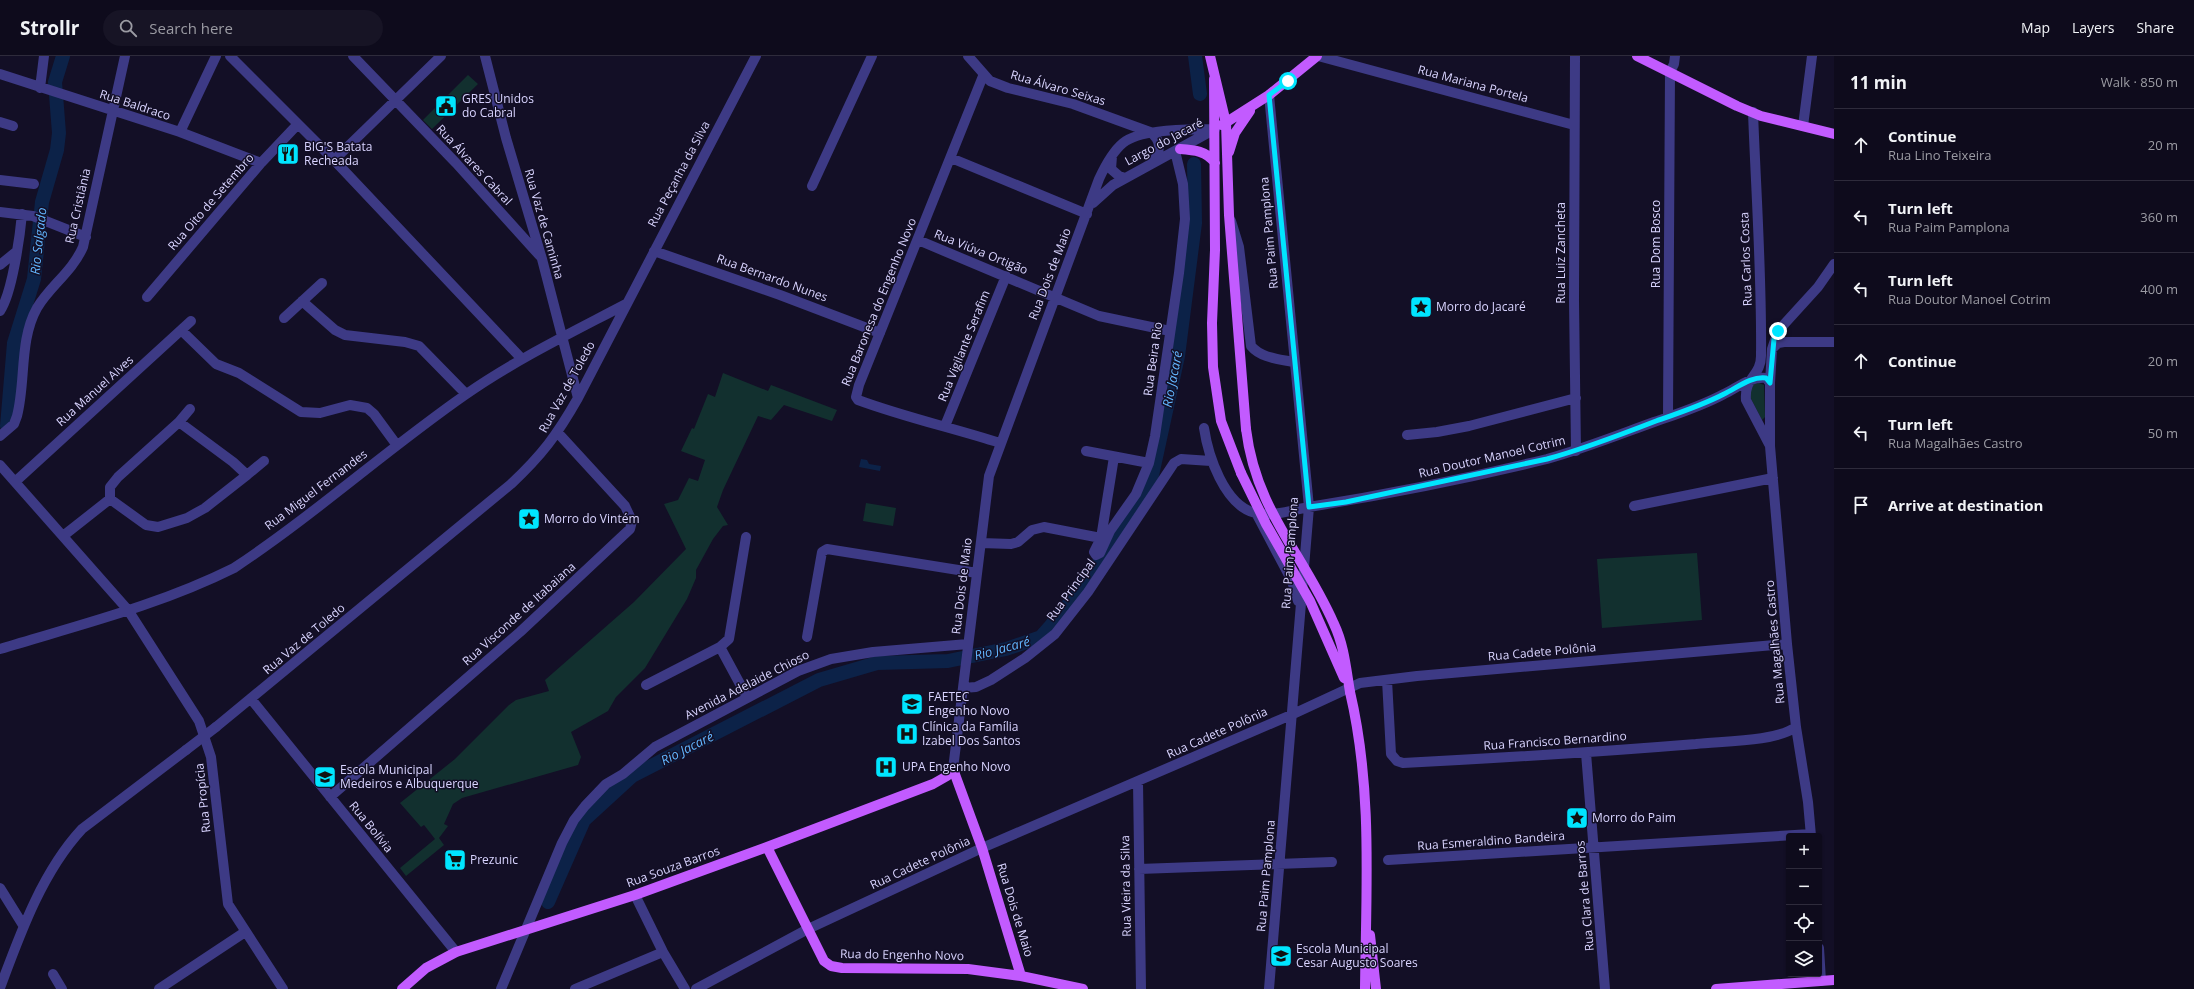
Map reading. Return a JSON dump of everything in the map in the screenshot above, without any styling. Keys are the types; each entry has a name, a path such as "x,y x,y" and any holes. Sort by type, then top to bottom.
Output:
{"main road":[{"path":"1210,56 1214,79 1215,129 1213,367 1221,421 1241,473 1266,524 1310,601 1350,692"},
{"path":"1215,129 1255,105 1318,56"},
{"path":"1637,56 1722,99 1753,112 1834,134"},
{"path":"1214,79 1222,100 1226,123 1226,161 1229,215 1246,429 1252,466 1274,520 1336,628 1344,654 1360,742 1367,826 1365,984"},
{"path":"1226,161 1235,133 1255,105"},
{"path":"1177,150 1207,154 1215,163"},
{"name":"Rua Souza Barros","path":"402,989 426,968 456,952 635,895 767,847 933,784 947,776 953,769"},
{"name":"Rua Dois de Maio","path":"953,769 982,848 1021,976"},
{"name":"Rua do Engenho Novo","path":"767,847 824,961 836,967 947,968 1021,976 1083,989"},
{"path":"1366,915 1372,944 1376,984"},
{"path":"1716,989 1834,980"}],"street":[{"path":"42,88 44,56"},
{"name":"Rua Cristiânia","path":"0,436 14,424 17,416 28,337 37,308 72,266 86,237 125,56"},
{"path":"180,132 216,56"},
{"path":"230,56 297,125 334,160 521,358"},
{"name":"Rua Álvares Cabral","path":"353,56 476,184 542,259"},
{"path":"334,160 395,99 441,56"},
{"name":"Rua Vaz de Caminha","path":"485,56 506,138 542,259 578,398"},
{"name":"Rua Peçanha da Silva","path":"626,304 756,56"},
{"path":"812,186 872,56"},
{"name":"Rua Álvaro Seixas","path":"968,56 983,76 990,81 1008,88 1073,104 1150,132"},
{"name":"Rua Mariana Portela","path":"1318,56 1574,125"},
{"name":"Rua Luiz Zancheta","path":"1575,56 1576,451"},
{"name":"Rua Dom Bosco","path":"1668,417 1670,72 1674,64 1675,56"},
{"path":"1803,126 1812,56"},
{"name":"Rua Baldraco","path":"0,74 180,132 261,163"},
{"name":"Rua Baronesa do Engenho Novo","path":"983,76 857,390 856,397 858,400 881,409 945,426 1000,443"},
{"name":"Rua Paim Pamplona","path":"1269,95 1293,362 1309,507 1269,989"},
{"name":"Rua Carlos Costa","path":"1746,400 1748,382 1761,362 1753,112"},
{"path":"0,122 13,126"},
{"name":"Rua Oito de Setembro","path":"147,297 261,163 297,125"},
{"name":"Largo do Jacaré","path":"1089,210 1099,179 1112,156 1124,142 1150,132 1215,129"},
{"name":"Largo do Jacaré","path":"1089,210 1106,190 1215,129"},
{"path":"1150,132 1158,139 1159,144 1157,156 1152,163"},
{"name":"Rua Beira Rio","path":"1110,540 1136,494 1149,463 1170,331 1185,219 1183,184 1177,150"},
{"path":"1112,156 1111,168 1119,176 1125,178"},
{"path":"950,158 1089,210"},
{"path":"0,180 34,184"},
{"name":"Rua Dois de Maio","path":"953,769 989,476 1000,443 1089,210"},
{"path":"0,212 34,216 53,222 86,237"},
{"path":"0,310 8,297 17,251 22,214"},
{"path":"1229,215 1239,246 1251,346 1258,352 1268,357 1293,362"},
{"name":"Rua Viúva Ortigão","path":"918,240 1099,316 1170,331"},
{"path":"0,265 17,251"},
{"name":"Rua Bernardo Nunes","path":"654,251 780,295 880,333"},
{"name":"Rua Magalhães Castro","path":"1811,833 1808,802 1796,727 1786,644 1770,446 1770,383 1772,349 1778,331 1828,275 1834,264"},
{"name":"Rua Vigilante Serafim","path":"945,426 1006,276"},
{"path":"284,318 322,283"},
{"path":"302,301 335,330 345,335 405,342 418,346 466,394"},
{"name":"Rua Miguel Fernandes","path":"0,649 128,610 212,579 234,568 354,480 396,444 466,394 521,358 626,304"},
{"name":"Rua Vaz de Toledo","path":"0,988 23,925 67,845 82,829 251,699 510,484 544,451 558,433 578,398 626,304"},
{"path":"1788,320 1787,332 1799,341"},
{"name":"Rua Manuel Alves","path":"16,481 191,321"},
{"path":"1761,326 1768,332 1778,331"},
{"path":"182,330 216,364 240,373 300,412 320,413 350,405 367,408 374,414 396,444"},
{"path":"1772,349 1778,343 1799,341 1834,342"},
{"name":"Rua Doutor Manoel Cotrim","path":"1256,513 1282,512 1346,502 1502,470 1576,451 1668,417 1725,394 1734,388 1760,377 1766,378 1770,383"},
{"path":"1725,394 1738,396 1746,400"},
{"path":"1407,435 1437,432 1469,426 1576,398"},
{"name":"Rua Magalhães Castro","path":"1746,400 1770,446"},
{"path":"63,536 110,499 112,483 179,422 190,409"},
{"path":"179,422 233,462 247,476"},
{"path":"1759,425 1766,427 1770,424"},
{"path":"1204,428 1211,461 1236,502 1256,513 1292,581 1300,607"},
{"name":"Rua Visconde de Itabaiana","path":"330,797 520,632 630,529 632,521 625,506 558,433"},
{"path":"1086,451 1149,463"},
{"path":"1110,540 1114,457"},
{"name":"Rua Principal","path":"963,688 976,687 986,683 1047,642 1088,592 1110,540 1174,463 1181,459 1211,461"},
{"path":"110,499 146,525 158,527 187,518 205,508 264,461"},
{"name":"Rua Propícia","path":"0,465 16,481 128,610 199,721 208,745 218,816 225,891 228,904 283,989"},
{"path":"1634,506 1773,478"},
{"path":"981,543 1011,544 1018,542 1037,528 1110,540"},
{"path":"646,685 720,648 731,636 746,537"},
{"path":"1096,555 1094,552 1110,540"},
{"path":"807,637 822,552 828,549 977,573"},
{"name":"Rua Cadete Polônia","path":"696,989 808,928 982,848 1291,715 1360,682 1786,644"},
{"path":"720,648 747,698"},
{"name":"Avenida Adelaide Chioso","path":"501,989 562,843 574,820 606,784 623,774 655,747 798,671 832,659 873,652 967,648"},
{"name":"Rua Francisco Bernardino","path":"1387,680 1391,754 1397,761 1403,763 1586,753 1777,736 1788,733 1796,727"},
{"name":"Rua Bolívia","path":"251,699 456,952"},
{"name":"Rua Clara de Barros","path":"1586,753 1605,989"},
{"name":"Rua Vieira da Silva","path":"1138,782 1141,989"},
{"name":"Rua Esmeraldino Bandeira","path":"1388,860 1786,836"},
{"path":"1139,869 1332,862"},
{"path":"0,888 23,925"},
{"path":"635,895 663,952 685,989"},
{"path":"159,989 245,932"},
{"path":"575,989 663,952"},
{"path":"53,974 62,989"}],"green space":[{"path":"62,56 66,56 58,86 54,85"},
{"name":"GRES Unidos do Cabral","path":"468,75 478,84 432,129 423,120"},
{"path":"723,373 768,391 771,385 837,410 832,421 784,405 771,420 758,416 723,490 717,507 728,525 723,526 713,539 696,570 696,578 687,599 645,668 616,697 608,711 571,732 581,757 578,765 462,798 453,804 444,824 448,826 439,838 444,845 406,876 400,868 435,839 424,825 421,827 400,803 455,759 509,705 516,700 549,691 545,680 634,602 686,549 664,504 678,500 689,478 698,481 705,460 681,451 692,428 694,429 708,394 715,397"},
{"path":"1759,383 1764,385 1765,417 1762,420 1748,393 1750,384"},
{"path":"866,503 896,508 893,526 863,521"},
{"path":"1697,553 1702,620 1602,628 1597,559"}],"water":[{"path":"861,459 867,460 869,464 881,466 880,471 859,467"}],"waterway":[{"name":"Rio Salgado","path":"7,426 14,343 34,279 42,202 57,150 59,133 55,82 63,56"},
{"name":"Rio Jacaré","path":"1195,56 1200,94"},
{"name":"Rio Jacaré","path":"548,902 584,820 632,776 819,680 877,663 948,661 1006,649 1041,637 1049,628 1078,593 1129,519 1151,480 1178,356 1195,223 1194,164"}],"place":[{"name":"GRES Unidos do Cabral","path":"446,106"},
{"name":"BIG'S Batata Recheada","path":"288,154"},
{"name":"Morro do Jacaré","path":"1421,307"},
{"name":"Morro do Vintém","path":"529,519"},
{"name":"FAETEC Engenho Novo","path":"912,704"},
{"name":"Clínica da Família Izabel Dos Santos","path":"907,734"},
{"name":"UPA Engenho Novo","path":"886,767"},
{"name":"Escola Municipal Medeiros e Albuquerque","path":"325,777"},
{"name":"Morro do Paim","path":"1577,818"},
{"name":"Prezunic","path":"455,860"},
{"name":"Escola Municipal Cesar Augusto Soares","path":"1281,956"}],"route":[{"path":"1288,81 1269,95 1293,362 1309,507 1346,502 1502,470 1547,459 1576,451 1668,417 1725,394 1742,384 1760,377 1766,378 1770,383 1772,349 1774,339 1778,331"}]}
